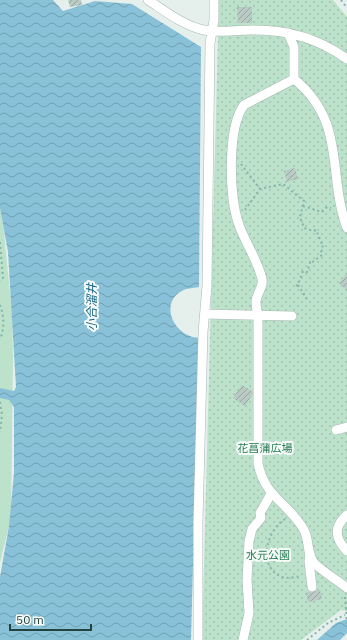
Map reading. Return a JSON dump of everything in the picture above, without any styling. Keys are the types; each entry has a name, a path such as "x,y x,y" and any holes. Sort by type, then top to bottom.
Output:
{"street":[{"path":"148,0 193,26 205,31 263,29 288,33 308,38 328,46 347,59"},
{"path":"198,640 198,522 207,279 210,43 214,20 214,0"},
{"path":"288,33 294,48 294,79"},
{"path":"294,79 244,105 240,111 233,141 231,178 237,219 262,279 256,302 258,314 258,463 260,473 272,494 296,518 304,531 310,556 315,564 346,587"},
{"path":"294,79 304,87 316,103 330,130 334,145 340,201 347,228"},
{"path":"205,314 258,314 292,316"},
{"path":"336,430 347,427"},
{"path":"243,640 249,613 247,580 249,541 252,529 261,518 260,513 272,494"},
{"path":"347,515 340,521 337,531 341,543 347,551"},
{"path":"310,556 309,562 312,588"}],"path":[{"path":"341,0 347,8"},
{"path":"232,156 240,162 260,188"},
{"path":"237,219 260,188 283,184 304,202 300,217 304,228 313,231 316,230 323,244 322,255 310,264"},
{"path":"303,206 322,212 327,207 333,209"},
{"path":"0,242 3,278 0,281"},
{"path":"307,299 297,285 303,271 307,272 311,259"},
{"path":"0,305 4,315 0,339"},
{"path":"0,402 2,415 0,432"},
{"path":"296,518 286,519 273,531 267,543 267,556 272,568 282,577 289,578 310,574"},
{"path":"346,587 345,615 347,625"},
{"path":"307,640 328,623 345,615"}],"green space":[{"name":"水元公園","path":"219,0 333,0 347,17 347,611 341,610 301,640 202,640"},
{"path":"0,207 12,314 13,357 11,517 0,563"}],"water":[{"name":"小合溜井","path":"0,0 53,0 63,11 95,1 132,4 201,47 199,287 186,289 177,294 172,301 170,308 175,324 181,331 189,336 199,338 191,640 0,640 0,577 9,526 14,473 14,407 9,400 0,398 0,388 14,391 16,387 8,252 0,208"},
{"path":"347,619 347,633 340,640 317,640 336,623"}],"building":[{"path":"68,0 81,0 82,5 70,7"},
{"path":"237,7 252,7 252,23 238,23"},
{"path":"295,168 298,179 287,182 284,171"},
{"path":"347,274 347,290 339,283"},
{"path":"242,385 254,392 245,406 233,398"},
{"path":"320,590 322,599 308,602 306,593"}],"park label":[{"name":"花菖蒲広場","path":"265,448"}]}
